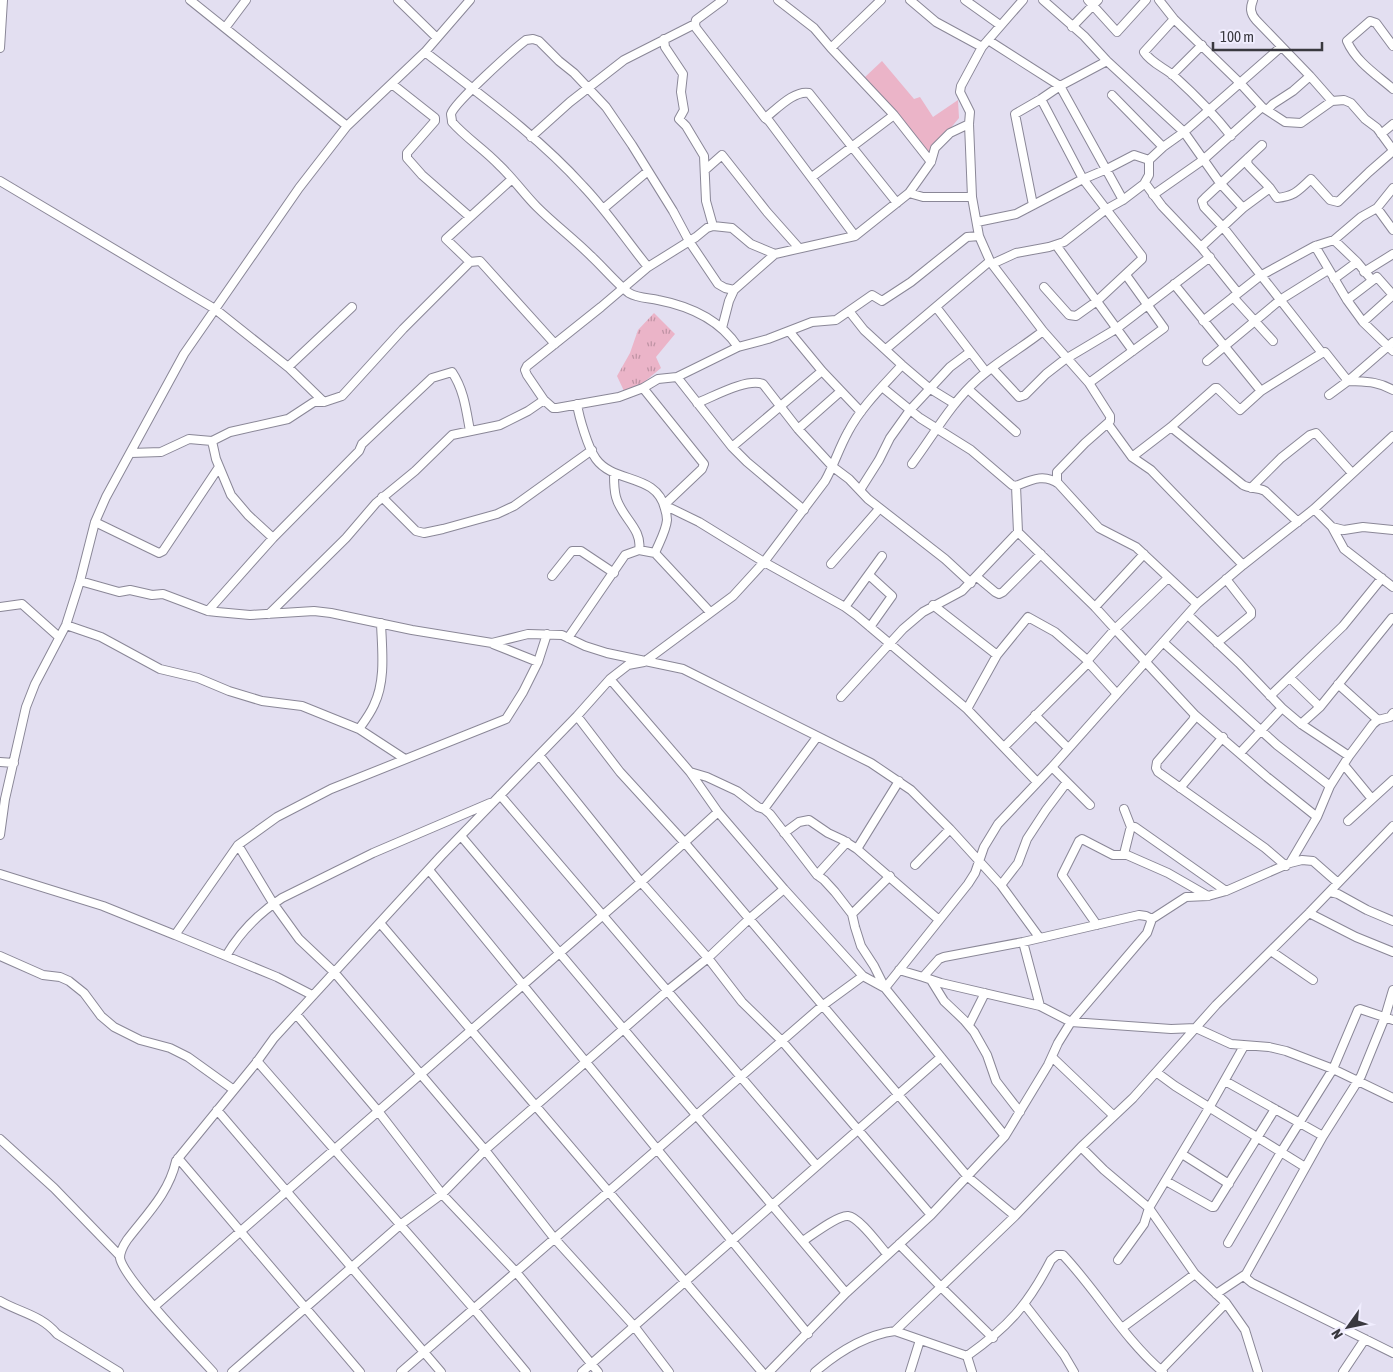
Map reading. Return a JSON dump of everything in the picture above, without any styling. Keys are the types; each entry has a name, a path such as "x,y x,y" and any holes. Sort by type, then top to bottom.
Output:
{"street":[{"path":"0,48 3,0"},
{"path":"190,0 347,126"},
{"path":"225,28 246,0"},
{"path":"398,0 437,38"},
{"path":"0,835 5,799 26,707 35,684 66,625 95,522 106,497 184,354 299,188 347,126 425,52 470,0"},
{"path":"531,137 587,88 624,60 695,24 696,20 723,0"},
{"path":"778,0 814,28 830,48 894,115 931,162"},
{"path":"830,48 880,0"},
{"path":"910,0 936,22 982,47"},
{"path":"965,0 1000,25"},
{"path":"1023,0 982,47 961,86 960,92 970,112 972,198 979,236 991,262 1044,331 1089,384 1111,419 1057,472 1058,484"},
{"path":"1043,0 1084,36 1107,61 1184,132 1220,183 1243,208"},
{"path":"1072,27 1093,2 1117,32 1146,0"},
{"path":"1159,0 1174,19 1264,108 1285,122 1301,124 1332,101 1348,101 1381,134 1393,150 1338,202 1330,200 1311,179 1297,193 1288,197 1277,198 1249,166 1247,163 1248,158"},
{"path":"1253,0 1252,15 1332,101"},
{"path":"1174,19 1144,52 1147,57 1172,75 1210,109 1231,136"},
{"path":"1391,41 1376,23 1370,21 1347,42 1373,74 1393,89"},
{"path":"695,24 764,118 770,121 855,236"},
{"path":"734,290 718,284 689,241 648,171 606,107 574,73 539,41 533,39 526,40 520,44 473,88 451,113 452,122 466,137 499,164 539,209 629,293 674,303 697,312 722,328 731,336 738,347"},
{"path":"664,39 666,47 683,74 681,92 684,110 679,119 686,126 703,153 705,160 706,201 713,226"},
{"path":"988,40 1060,86 1124,200"},
{"path":"1172,75 1202,45"},
{"path":"886,349 991,262 1016,253 1064,242 1105,210 1124,200 1145,183 1149,176 1149,160 1281,47"},
{"path":"425,52 473,88 577,179 648,267"},
{"path":"1034,205 1015,114 1060,86 1107,61"},
{"path":"1153,195 1203,160 1264,108 1293,91 1310,76"},
{"path":"392,84 435,118 407,153 407,158 422,175 470,217"},
{"path":"764,118 794,96 803,92 809,93 897,203"},
{"path":"1112,95 1163,147"},
{"path":"1041,99 1083,179 1142,256 1142,259 1126,275 1097,301 1076,316 1069,316 1044,287"},
{"path":"812,177 894,115"},
{"path":"722,328 734,290 775,254 855,236 909,193 931,162 935,148 944,138 969,124"},
{"path":"1381,134 1393,124"},
{"path":"1262,145 1202,201 1204,207 1223,227 1322,353 1325,352 1348,381"},
{"path":"705,170 722,155 767,212 799,248"},
{"path":"977,222 1007,217 1024,210 1134,155 1149,160"},
{"path":"603,210 648,171"},
{"path":"470,262 446,239 512,179"},
{"path":"0,181 214,309 288,367 324,402"},
{"path":"1145,183 1153,195 1210,257 1236,295 1273,341"},
{"path":"1200,247 1243,208 1270,188"},
{"path":"1203,321 1260,276 1315,246 1334,240 1361,217 1378,208 1393,188"},
{"path":"909,193 923,197 972,198"},
{"path":"1378,208 1393,230"},
{"path":"775,254 751,244 732,228 713,226 707,228 648,267 527,366 527,375 544,400 553,408 619,397 643,388 658,379 677,378 738,347 768,340 812,322 836,320 872,295 882,300 911,282 967,237 979,236"},
{"path":"1334,240 1357,262 1372,280"},
{"path":"1056,245 1133,352"},
{"path":"1315,246 1328,270 1363,322 1391,347 1329,395"},
{"path":"1364,272 1393,254"},
{"path":"936,307 970,352 1019,396 1025,395 1046,374 1068,358 1116,329 1210,257"},
{"path":"131,453 161,452 189,439 212,441 230,432 288,420 310,404 342,396 470,262 480,261 555,344"},
{"path":"1334,279 1357,262"},
{"path":"1207,361 1280,300 1328,270"},
{"path":"1089,384 1164,328 1126,275"},
{"path":"1347,300 1377,277 1393,295 1363,322"},
{"path":"1174,284 1261,391"},
{"path":"288,367 352,308"},
{"path":"849,311 864,330 902,365 929,388 955,404"},
{"path":"789,331 822,371 861,412"},
{"path":"912,464 968,389 989,370 1044,331"},
{"path":"860,490 890,438 910,410 950,367 970,352"},
{"path":"1132,456 1171,427 1215,388 1240,410 1261,391 1322,353"},
{"path":"120,1256 127,1240 166,1190 178,1158 274,1038 312,995 610,679 628,666 644,662 728,600 764,562 834,467 848,430 861,412 902,365"},
{"path":"732,447 781,408 822,371"},
{"path":"208,611 273,538 359,451 362,444 432,378 452,372 464,395 470,430"},
{"path":"677,378 732,447 757,471 804,510"},
{"path":"1348,381 1369,381 1383,384 1393,390"},
{"path":"697,403 752,382 762,384 798,429 834,467 880,509 907,528 971,583"},
{"path":"882,387 928,423 972,450 1012,485 1016,486 1040,478 1052,479 1099,528 1136,547 1197,604"},
{"path":"643,388 704,464 702,469 664,505"},
{"path":"968,389 1016,432"},
{"path":"798,429 841,390"},
{"path":"269,614 346,538 382,497 414,471 448,438 452,435 512,420 544,400"},
{"path":"576,404 595,459 614,474 647,484 658,493 664,505 667,520 655,553"},
{"path":"1108,424 1132,456 1151,470 1243,565"},
{"path":"1171,427 1243,485 1265,491 1298,522"},
{"path":"1251,488 1281,458 1310,435 1316,433 1352,473"},
{"path":"884,988 968,884 980,862 984,847 998,824 1052,767 1197,604 1314,509 1393,436"},
{"path":"212,441 219,467 231,495 248,515 273,538"},
{"path":"382,497 416,531 424,533 443,529 497,514 514,506 592,450"},
{"path":"95,522 160,553 219,467"},
{"path":"614,474 616,498 641,542 639,550"},
{"path":"1016,486 1018,532 1095,607 1178,699 1317,817"},
{"path":"664,505 699,522 764,562 845,607 968,709 1037,782"},
{"path":"831,564 880,509"},
{"path":"1314,509 1332,527 1344,550 1393,586"},
{"path":"1332,527 1344,530 1363,527 1393,530"},
{"path":"842,697 890,643 923,612 962,592 1018,532"},
{"path":"568,638 625,555 639,550 655,553 710,612"},
{"path":"552,576 572,551 582,552 614,573"},
{"path":"977,576 999,594 1041,554"},
{"path":"1095,607 1144,554"},
{"path":"845,607 882,556"},
{"path":"869,575 892,596 870,627"},
{"path":"1004,747 1087,661 1115,629 1168,578"},
{"path":"1270,696 1343,626 1382,578"},
{"path":"1217,643 1251,615 1251,611 1226,579"},
{"path":"80,580 119,592 130,590 152,595 164,594 208,611 250,615 314,611 349,616 492,643 538,662"},
{"path":"0,607 22,604 59,637"},
{"path":"933,606 997,655"},
{"path":"1188,615 1282,708 1301,724 1349,756"},
{"path":"968,709 997,655 1028,617 1056,632 1087,661 1117,694"},
{"path":"1301,724 1320,707 1393,617"},
{"path":"359,730 380,689 383,660 381,623"},
{"path":"66,625 101,638 160,669 198,678 229,691 262,700 302,706 359,730 405,759"},
{"path":"492,643 528,634 562,635 607,653 683,669 783,718 817,738 871,763 911,790 950,830 1001,885 1039,937"},
{"path":"175,936 238,845 278,817 331,789 506,718 523,692 538,662 546,634"},
{"path":"1163,642 1260,730 1330,786"},
{"path":"1290,678 1320,707"},
{"path":"610,679 690,772 718,812 784,890 863,976 884,988"},
{"path":"1338,684 1378,720"},
{"path":"1240,753 1282,708"},
{"path":"1288,865 1317,817 1330,786 1349,756 1373,724 1393,713"},
{"path":"1194,714 1193,720 1156,766 1158,772 1288,865"},
{"path":"1035,715 1068,748"},
{"path":"577,716 620,772 685,843 968,1178 1014,1216"},
{"path":"764,809 817,738"},
{"path":"1180,788 1223,738"},
{"path":"538,755 641,882 708,958 742,1002 782,1041 931,1215"},
{"path":"0,762 14,763"},
{"path":"1344,765 1372,799"},
{"path":"1052,767 1090,805"},
{"path":"690,772 707,777 737,791 758,807 764,809 817,875 824,880 852,914 854,928 861,946 874,966 884,988 1005,1136"},
{"path":"1348,821 1393,780"},
{"path":"858,849 899,781"},
{"path":"1001,885 1018,863 1027,839 1067,782"},
{"path":"500,795 817,1166"},
{"path":"226,956 240,935 274,903 320,878 373,853 494,802"},
{"path":"1124,809 1131,827 1124,854"},
{"path":"154,1306 641,882 718,812"},
{"path":"784,833 803,820 809,820 828,833 858,849 939,920"},
{"path":"1131,827 1135,827 1226,891"},
{"path":"895,1332 1114,1116 1216,1005 1310,914 1392,829"},
{"path":"915,865 950,830"},
{"path":"461,836 846,1293"},
{"path":"1097,925 1062,875 1079,841 1082,839 1114,854 1124,854 1168,873 1208,896"},
{"path":"817,875 847,842"},
{"path":"238,845 299,939 334,972 485,1150 554,1238 634,1326 669,1372"},
{"path":"769,1372 846,1293 931,1215 968,1178 1005,1136 1071,1022 1147,934 1152,920 1186,897 1208,896 1226,891 1288,865 1308,859 1313,861 1338,883"},
{"path":"429,870 808,1334"},
{"path":"0,874 103,906 277,977 312,995"},
{"path":"852,914 890,876"},
{"path":"232,1372 400,1225 442,1194 485,1150 784,890"},
{"path":"1330,892 1338,894 1367,910 1393,921"},
{"path":"1310,914 1356,937 1393,952"},
{"path":"927,978 939,960 944,957 1023,942 1139,915 1146,916 1152,920"},
{"path":"380,923 762,1372"},
{"path":"1023,942 1040,1006"},
{"path":"1271,951 1313,980"},
{"path":"0,956 43,975 60,977 69,981 84,993 114,1028 140,1040 170,1048 188,1056 234,1090"},
{"path":"899,970 1040,1006 1071,1022 1171,1029 1196,1028 1221,1041 1244,1046 1286,1050 1358,1080 1393,1098"},
{"path":"401,1372 822,1006 863,976"},
{"path":"927,978 944,1001 969,1025 987,1055 996,1080 1020,1112"},
{"path":"1216,1294 1246,1274 1305,1167 1366,1067 1393,990"},
{"path":"969,1025 985,993"},
{"path":"1228,1243 1299,1122 1333,1069 1358,1010 1360,1009 1393,1020"},
{"path":"296,1014 378,1111 442,1194 516,1272 598,1372"},
{"path":"1118,1260 1144,1224 1149,1208 1210,1108 1244,1046"},
{"path":"582,1372 941,1057"},
{"path":"1052,1057 1114,1116"},
{"path":"257,1061 474,1309 526,1372"},
{"path":"1156,1072 1174,1086 1305,1167"},
{"path":"1225,1081 1323,1136"},
{"path":"1166,1181 1212,1208 1230,1184 1275,1109"},
{"path":"216,1110 441,1372"},
{"path":"0,1139 54,1188 120,1256 139,1289 213,1372"},
{"path":"1081,1148 1149,1208 1195,1274 1226,1303 1245,1330 1258,1372"},
{"path":"1182,1154 1230,1184"},
{"path":"178,1158 360,1372"},
{"path":"803,1242 840,1217 847,1216 856,1219 887,1254"},
{"path":"899,1244 993,1338"},
{"path":"967,1356 993,1338 1025,1305 1051,1260 1057,1255 1063,1255 1080,1273 1142,1352 1162,1371 1226,1303"},
{"path":"1122,1328 1195,1274"},
{"path":"1246,1274 1246,1278 1252,1283 1393,1353"},
{"path":"0,1301 40,1319 57,1334 118,1372"},
{"path":"1025,1305 1074,1372"},
{"path":"815,1372 837,1354 872,1337 895,1332 967,1356"},
{"path":"1346,1371 1365,1339"},
{"path":"910,1372 920,1340"},
{"path":"967,1356 972,1372"}],"green space":[{"path":"882,61 914,99 920,97 933,117 958,100 959,118 929,154 864,78"},
{"path":"654,313 675,334 656,357 661,368 637,388 624,391 617,376 630,353 638,330"}]}
